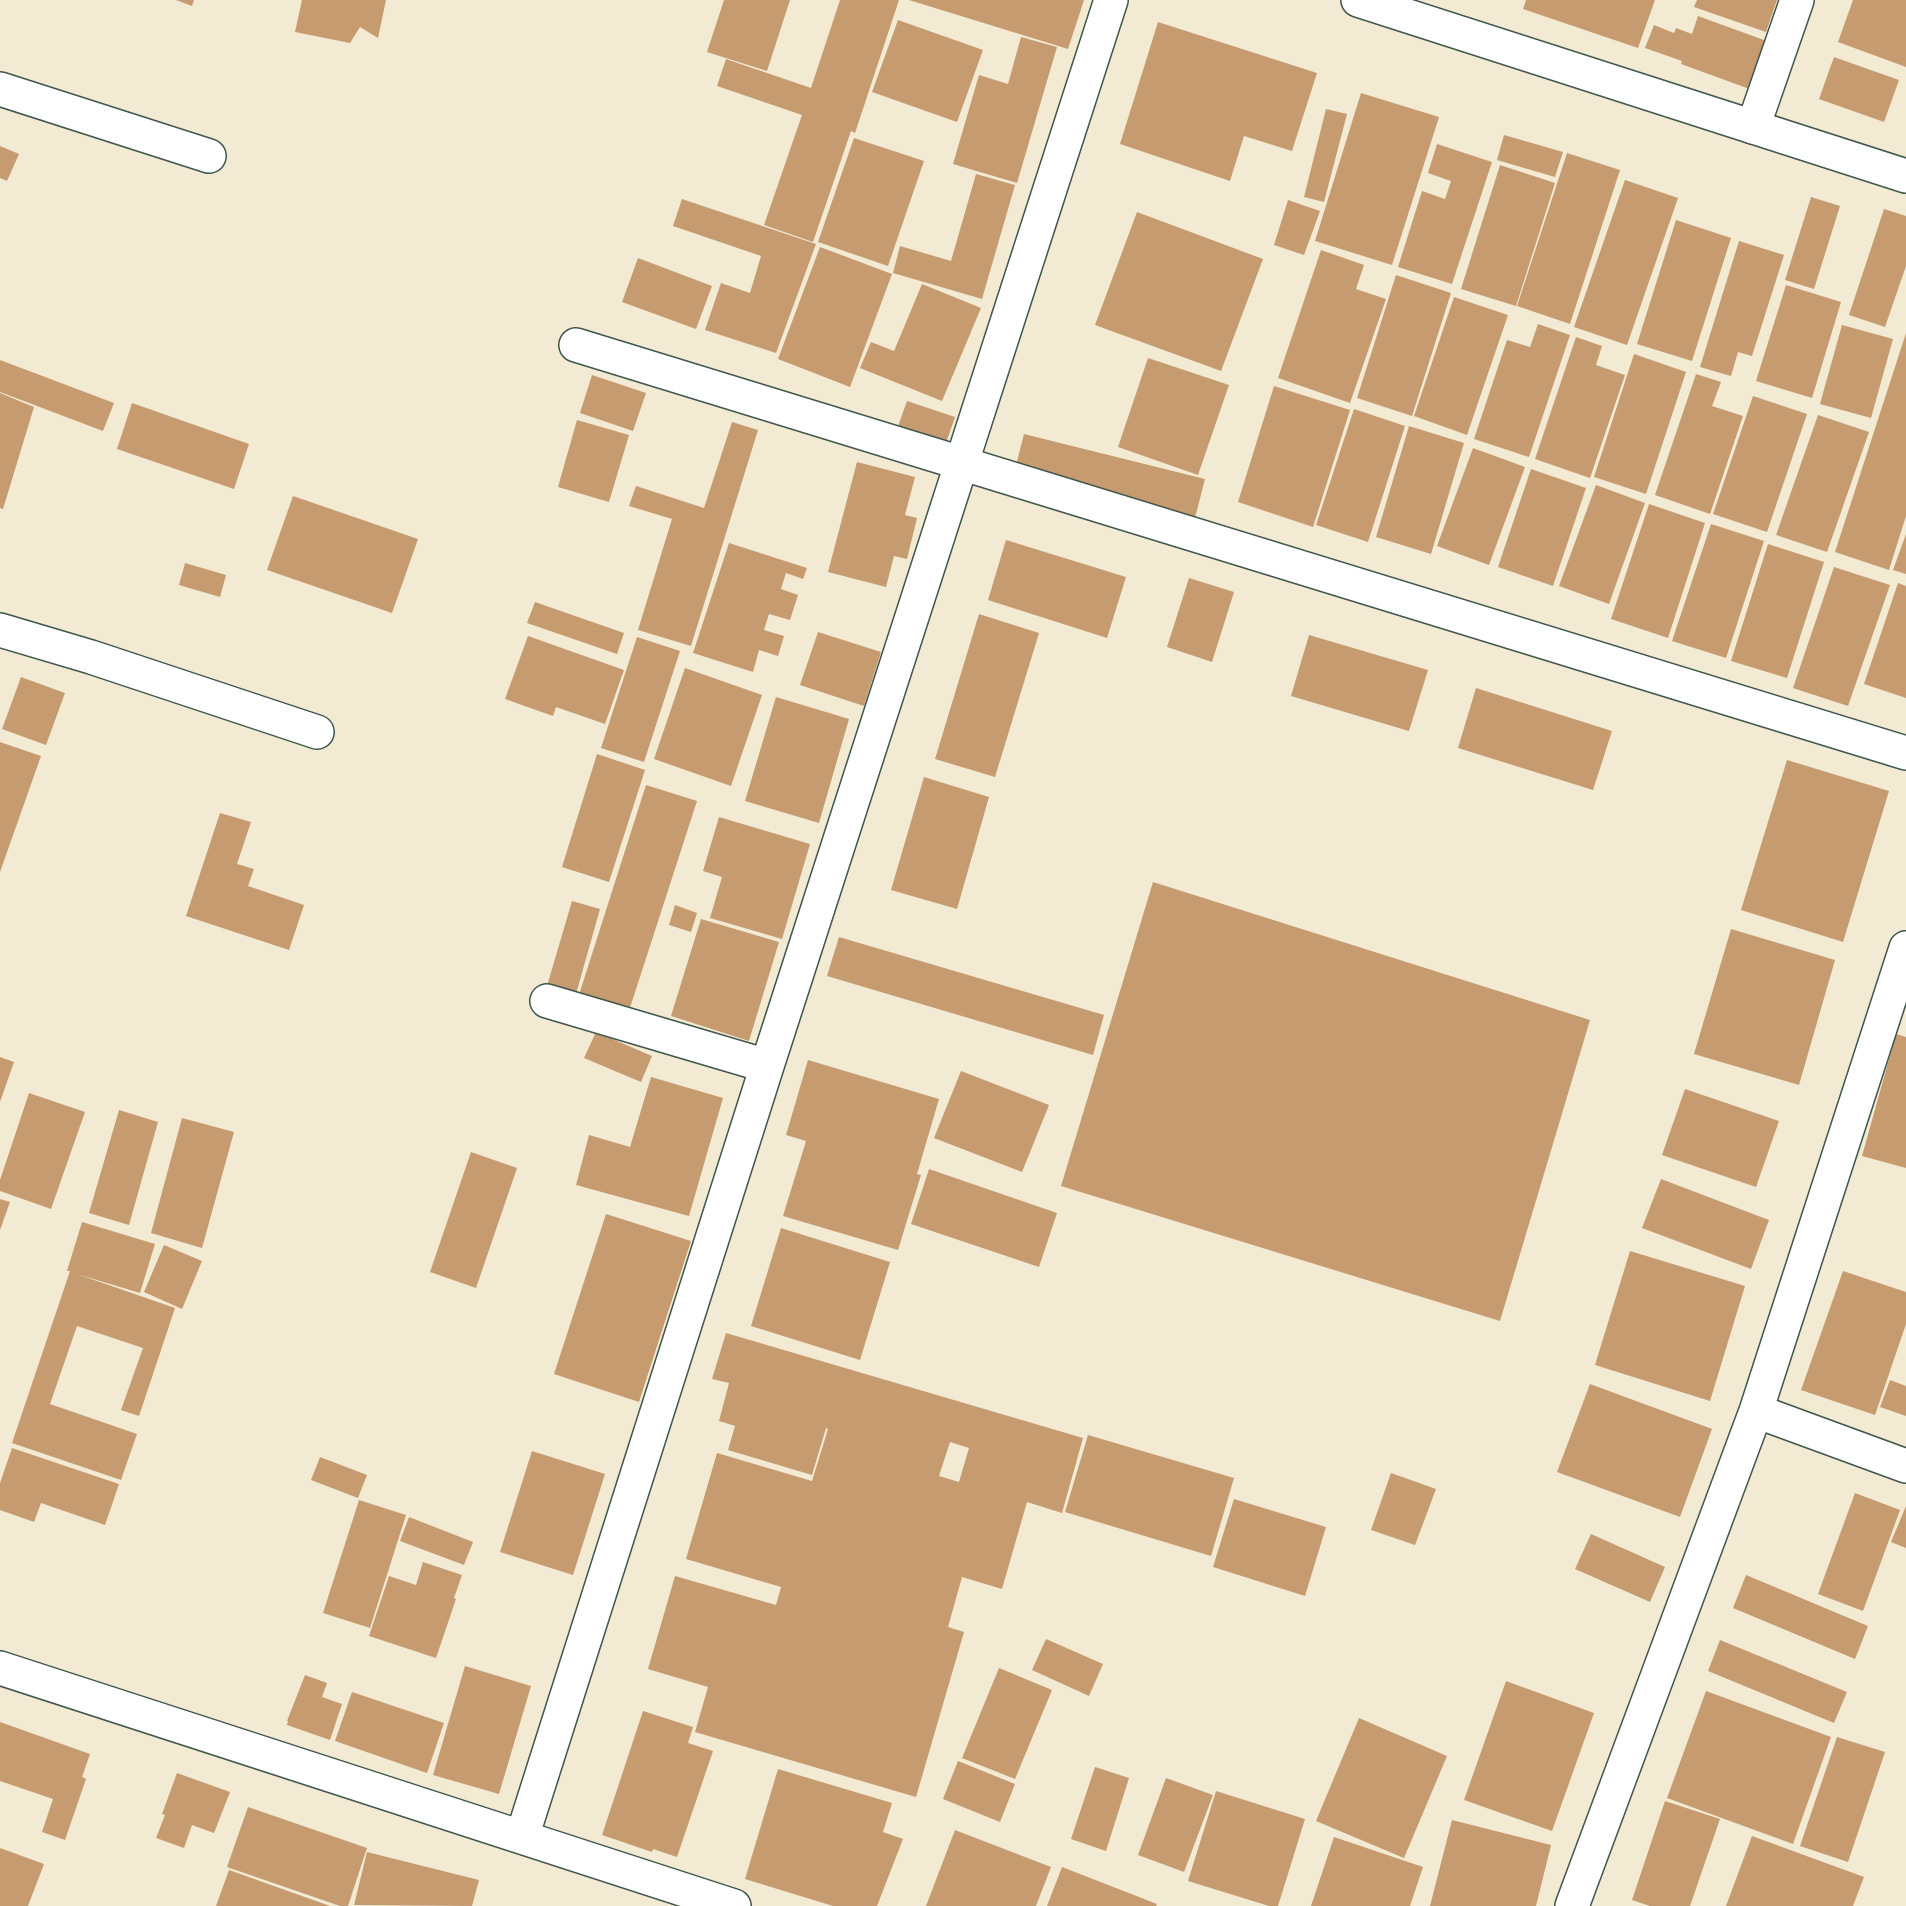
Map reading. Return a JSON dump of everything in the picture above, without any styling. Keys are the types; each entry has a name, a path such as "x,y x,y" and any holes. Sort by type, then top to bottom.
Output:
{"street":[{"path":"522,1837 767,1066 1111,0"},
{"path":"1358,0 1906,176"},
{"path":"1753,127 1797,0"},
{"path":"0,89 209,156"},
{"path":"576,345 1906,753"},
{"path":"0,630 91,657 317,732"},
{"path":"1572,1906 1756,1411 1906,948"},
{"path":"547,1001 767,1066"},
{"path":"1756,1411 1906,1466"},
{"path":"0,1668 734,1906"}],"building":[{"path":"176,0 194,0 192,6"},
{"path":"302,0 386,0 378,38 360,27 350,43 295,32"},
{"path":"724,0 790,0 767,71 707,52"},
{"path":"840,0 899,0 855,133 851,131 813,242 764,225 802,115 717,86 726,59 811,88"},
{"path":"909,0 1084,0 1068,49"},
{"path":"1526,0 1655,0 1638,48 1523,9"},
{"path":"1697,0 1777,0 1766,32 1694,7"},
{"path":"1853,0 1906,0 1906,67 1838,42"},
{"path":"1698,16 1772,43 1755,91 1645,48 1654,25 1674,33 1676,28 1692,34"},
{"path":"898,20 983,50 957,122 872,92"},
{"path":"1158,22 1317,73 1292,151 1244,136 1230,181 1120,144"},
{"path":"1021,37 1057,47 1017,183 953,164 979,75 1008,84"},
{"path":"1834,57 1899,80 1884,122 1819,99"},
{"path":"1361,93 1439,117 1392,265 1315,241"},
{"path":"1326,109 1347,114 1324,202 1304,197"},
{"path":"1504,135 1563,152 1555,177 1497,160"},
{"path":"854,138 924,161 888,266 818,242"},
{"path":"1437,144 1492,162 1452,284 1398,267 1422,191 1445,199 1451,181 1428,173"},
{"path":"0,146 19,154 7,181 0,178"},
{"path":"1567,153 1620,170 1570,324 1517,306"},
{"path":"1500,165 1555,183 1516,306 1461,289"},
{"path":"976,174 1015,185 982,299 893,273 900,246 951,261"},
{"path":"1625,180 1678,198 1627,345 1574,327"},
{"path":"1811,197 1840,206 1814,289 1785,280"},
{"path":"682,199 816,244 776,353 705,330 721,283 750,293 761,256 673,226"},
{"path":"1288,200 1320,211 1304,255 1274,245"},
{"path":"1884,209 1906,216 1906,266 1885,327 1849,315"},
{"path":"1137,212 1263,259 1221,371 1095,325"},
{"path":"1676,220 1731,238 1692,361 1637,344"},
{"path":"1739,241 1784,255 1752,356 1738,352 1731,376 1700,367"},
{"path":"820,247 892,274 850,387 778,359"},
{"path":"1321,250 1364,265 1356,289 1386,299 1350,403 1278,378"},
{"path":"638,258 712,286 696,329 622,302"},
{"path":"1396,275 1451,293 1412,416 1357,398"},
{"path":"922,284 981,308 942,401 860,368 871,342 894,351"},
{"path":"1786,285 1841,302 1812,398 1756,381"},
{"path":"1454,297 1508,315 1467,435 1414,416"},
{"path":"1538,324 1570,335 1529,457 1474,439 1507,340 1530,347"},
{"path":"1842,325 1893,339 1871,418 1820,404"},
{"path":"1906,333 1906,516 1889,570 1835,552"},
{"path":"1576,337 1602,346 1596,365 1625,375 1590,478 1535,459"},
{"path":"1634,354 1686,372 1646,494 1594,477"},
{"path":"1148,358 1229,385 1198,475 1118,447"},
{"path":"0,360 114,403 103,431 0,392"},
{"path":"1696,374 1721,382 1712,406 1743,416 1710,514 1655,495"},
{"path":"592,375 646,393 633,431 580,413"},
{"path":"1274,386 1350,410 1313,527 1238,502"},
{"path":"0,393 34,407 3,509 0,508"},
{"path":"1753,396 1807,414 1767,532 1713,514"},
{"path":"907,401 955,417 944,449 896,432"},
{"path":"132,403 249,444 234,489 117,449"},
{"path":"1354,409 1405,426 1368,542 1316,525"},
{"path":"1818,415 1869,432 1827,552 1776,535"},
{"path":"577,420 629,435 609,502 558,487"},
{"path":"732,422 758,430 691,646 638,630 672,519 629,506 636,486 704,508"},
{"path":"1409,426 1464,443 1431,554 1376,537"},
{"path":"1024,434 1205,479 1194,522 1013,477"},
{"path":"1473,448 1525,467 1489,565 1437,546"},
{"path":"857,462 915,477 905,515 917,518 907,559 894,556 886,587 828,572"},
{"path":"1531,469 1586,488 1553,586 1498,567"},
{"path":"1596,485 1645,503 1609,604 1559,586"},
{"path":"293,496 418,539 392,613 267,570"},
{"path":"1649,504 1705,523 1668,638 1611,619"},
{"path":"1711,524 1764,541 1726,658 1672,641"},
{"path":"1906,534 1906,574 1893,570"},
{"path":"1006,540 1126,577 1107,638 988,600"},
{"path":"729,543 807,568 803,579 786,573 781,589 798,595 790,620 769,614 764,630 784,636 778,656 759,650 753,672 693,653"},
{"path":"1768,544 1824,562 1787,678 1731,661"},
{"path":"185,563 226,575 220,597 179,585"},
{"path":"1834,567 1890,585 1848,706 1793,688"},
{"path":"1189,578 1234,592 1212,662 1167,647"},
{"path":"1898,583 1906,586 1906,698 1864,684"},
{"path":"535,602 624,633 617,654 527,623"},
{"path":"979,614 1039,633 995,777 935,759"},
{"path":"818,632 881,652 864,706 800,685"},
{"path":"1309,635 1428,670 1409,731 1291,696"},
{"path":"528,636 624,670 605,724 556,707 553,716 505,699"},
{"path":"637,637 680,651 644,762 601,748"},
{"path":"685,668 762,695 731,786 654,759"},
{"path":"21,677 65,693 46,745 2,729"},
{"path":"1476,688 1612,731 1593,790 1458,748"},
{"path":"776,697 849,719 819,823 745,801"},
{"path":"0,742 41,756 0,872"},
{"path":"597,754 645,770 609,882 562,867"},
{"path":"1787,760 1889,791 1843,942 1741,910"},
{"path":"924,777 989,797 957,909 891,890"},
{"path":"646,785 697,801 627,1017 577,1001"},
{"path":"220,813 251,822 237,864 254,869 248,886 304,905 289,950 186,916"},
{"path":"719,817 810,844 782,939 710,918 722,877 703,871"},
{"path":"1153,882 1590,1020 1500,1321 1061,1186"},
{"path":"572,901 600,909 576,994 547,986"},
{"path":"675,905 697,913 691,932 669,925"},
{"path":"701,919 779,942 749,1041 671,1016"},
{"path":"1731,929 1835,960 1799,1085 1694,1054"},
{"path":"839,937 1104,1015 1093,1055 827,976"},
{"path":"596,1032 652,1056 641,1082 584,1058"},
{"path":"1896,1034 1906,1037 1906,1168 1862,1156"},
{"path":"0,1057 14,1062 0,1102"},
{"path":"808,1060 939,1099 917,1174 921,1175 898,1250 783,1216 806,1141 786,1135"},
{"path":"961,1071 1049,1105 1022,1172 934,1138"},
{"path":"651,1077 723,1098 689,1216 576,1185 589,1135 630,1147"},
{"path":"1685,1089 1779,1121 1756,1187 1662,1155"},
{"path":"29,1093 85,1112 51,1209 0,1191 0,1180"},
{"path":"119,1110 158,1122 129,1225 89,1213"},
{"path":"182,1118 234,1132 202,1248 151,1233"},
{"path":"471,1152 517,1168 476,1288 430,1272"},
{"path":"929,1169 1057,1213 1039,1267 911,1224"},
{"path":"1661,1179 1769,1220 1751,1269 1642,1228"},
{"path":"0,1199 10,1202 0,1230"},
{"path":"606,1214 691,1241 639,1402 554,1374"},
{"path":"82,1222 155,1244 140,1293 77,1274 175,1308 139,1416 121,1410 143,1348 77,1326 50,1404 137,1434 121,1480 12,1443 70,1271 67,1271"},
{"path":"781,1228 890,1262 860,1360 751,1326"},
{"path":"164,1245 202,1261 182,1309 144,1292"},
{"path":"1630,1251 1745,1286 1710,1401 1595,1365"},
{"path":"1843,1271 1906,1292 1906,1324 1875,1415 1801,1390"},
{"path":"726,1333 1083,1438 1062,1513 1027,1502 1002,1589 962,1577 948,1627 964,1632 916,1797 695,1732 708,1687 648,1669 675,1576 776,1605 781,1587 686,1559 717,1453 812,1481 828,1429 826,1428 812,1475 728,1450 735,1426 719,1421 729,1383 712,1379","holes":["950,1442 969,1448 959,1482 939,1476"]},
{"path":"1890,1380 1906,1386 1906,1416 1880,1407"},
{"path":"1590,1384 1712,1429 1680,1517 1557,1472"},
{"path":"1088,1435 1234,1478 1211,1556 1065,1512"},
{"path":"12,1448 119,1484 105,1525 41,1503 34,1522 0,1510 0,1483"},
{"path":"532,1451 605,1474 573,1575 500,1552"},
{"path":"320,1457 367,1475 358,1498 311,1480"},
{"path":"1391,1473 1436,1489 1415,1545 1371,1530"},
{"path":"1855,1493 1900,1510 1863,1611 1818,1594"},
{"path":"1234,1499 1326,1527 1305,1596 1213,1567"},
{"path":"359,1500 406,1515 370,1628 323,1613"},
{"path":"1906,1506 1906,1548 1891,1542"},
{"path":"409,1517 473,1542 464,1565 400,1541"},
{"path":"1591,1534 1665,1567 1650,1602 1575,1569"},
{"path":"423,1562 462,1575 436,1658 369,1636 389,1576 416,1585"},
{"path":"1746,1575 1868,1626 1855,1659 1733,1608"},
{"path":"1046,1639 1103,1664 1089,1696 1032,1670"},
{"path":"1720,1640 1847,1692 1834,1723 1708,1671"},
{"path":"465,1666 531,1686 499,1794 433,1775"},
{"path":"999,1668 1052,1690 1015,1779 962,1758"},
{"path":"305,1675 327,1683 322,1697 342,1704 330,1740 287,1725"},
{"path":"1506,1681 1594,1713 1552,1831 1464,1800"},
{"path":"1706,1691 1831,1737 1793,1844 1667,1798"},
{"path":"352,1692 444,1723 427,1773 335,1741"},
{"path":"643,1711 693,1727 688,1743 713,1751 677,1857 653,1849 652,1852 602,1835"},
{"path":"1359,1718 1447,1756 1404,1858 1316,1821"},
{"path":"0,1722 90,1754 82,1777 86,1779 65,1840 42,1832 53,1799 0,1781"},
{"path":"1837,1737 1885,1752 1848,1862 1800,1846"},
{"path":"958,1761 1015,1784 1000,1822 943,1799"},
{"path":"1095,1767 1129,1778 1106,1851 1071,1839"},
{"path":"778,1769 892,1803 883,1832 903,1839 877,1906 833,1906 745,1879"},
{"path":"177,1773 230,1792 214,1833 192,1825 184,1848 156,1838"},
{"path":"1166,1778 1213,1795 1184,1872 1138,1855"},
{"path":"1216,1791 1305,1819 1278,1906 1269,1906 1188,1881"},
{"path":"1665,1801 1720,1819 1690,1906 1650,1906 1632,1900"},
{"path":"248,1807 367,1848 348,1906 340,1906 227,1867"},
{"path":"1452,1820 1551,1845 1536,1906 1430,1906"},
{"path":"955,1830 1051,1867 1036,1906 926,1906"},
{"path":"1752,1836 1864,1877 1853,1906 1726,1906"},
{"path":"1334,1837 1423,1867 1410,1906 1311,1906"},
{"path":"0,1848 44,1864 28,1906 0,1906"},
{"path":"367,1852 479,1880 472,1906 354,1905"},
{"path":"1062,1867 1157,1904 1156,1906 1047,1906"},
{"path":"229,1870 330,1906 216,1906"}]}
